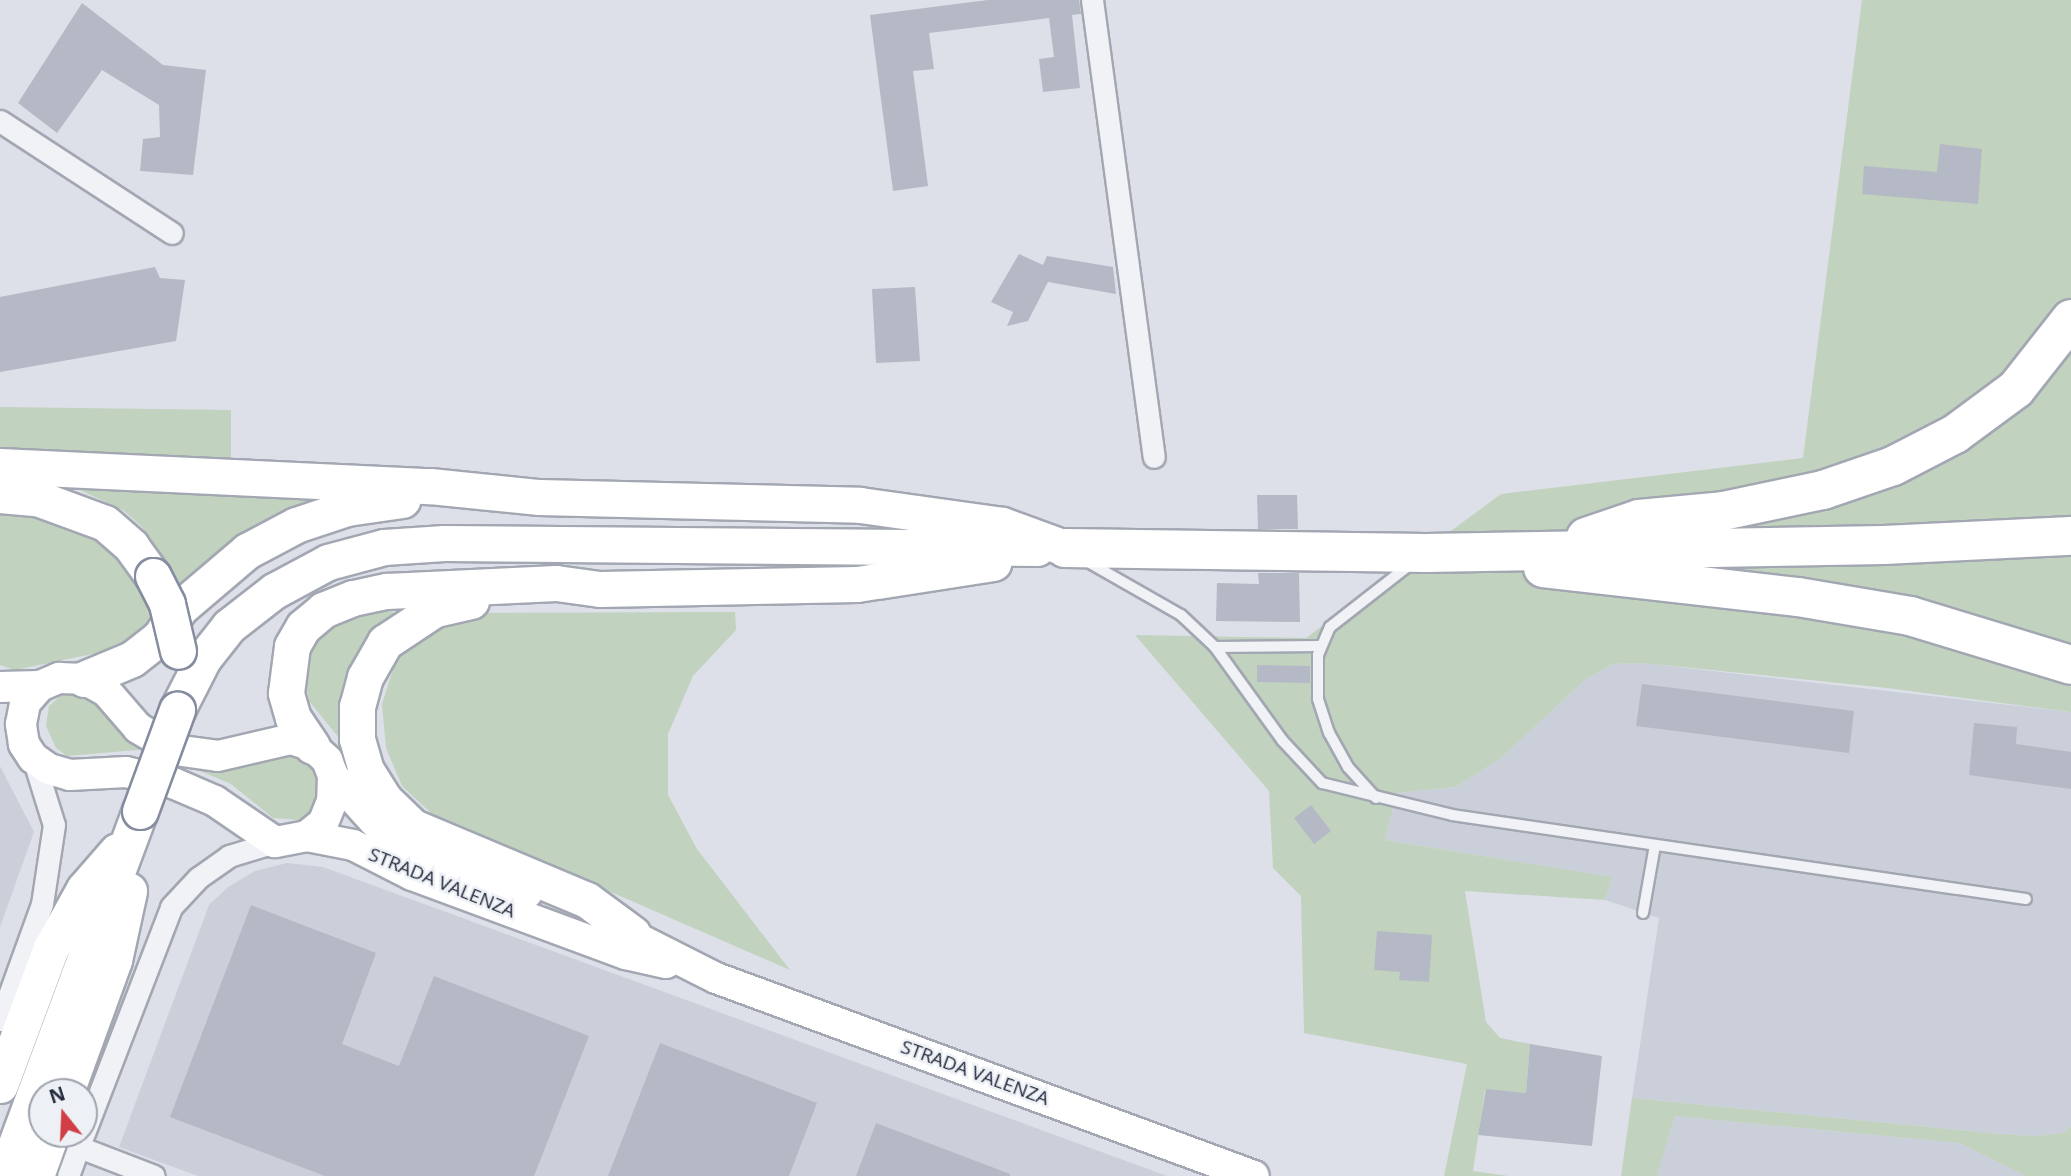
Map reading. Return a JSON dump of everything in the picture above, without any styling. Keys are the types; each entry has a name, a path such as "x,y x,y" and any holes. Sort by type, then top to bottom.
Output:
{"highway":[{"path":"1552,548 1639,519 1723,511 1824,490 1893,466 1955,434 2016,389 2071,319"},
{"path":"0,466 430,486 539,497"},
{"path":"0,495 37,498 105,523 131,546 153,576 167,604 178,651 178,705"},
{"path":"84,679 132,659 159,638 180,608 211,577 247,551 296,524 347,508 398,500 539,497 860,505 1002,525 1065,548"},
{"path":"4,1176 178,705 203,659 229,626 274,591 328,562 384,547 458,543 1426,553 1552,548 1884,545 2071,536"},
{"path":"312,746 293,718 286,671 303,627 323,610 387,591 556,583 600,589 857,584 1065,548"},
{"path":"1426,553 1798,597 1910,616 2071,665"},
{"path":"600,589 558,597 469,601 435,608 409,623 385,642 365,677 357,706 357,738 366,770 384,799 413,827 587,900 633,934"},
{"path":"0,1086 51,948 83,889 136,823"},
{"path":"71,1078 114,960 129,898 136,823"},
{"path":"36,1176 63,1148"}],"main road":[{"path":"0,687 40,686 59,678 84,679 106,691 153,740 175,750 218,756 291,739 312,746"},
{"path":"40,686 25,703 19,745 49,769 70,775 126,772 173,783 215,801 275,842 307,836 323,822 332,801 333,776"},
{"name":"STRADA VALENZA","path":"312,746 327,760 333,776 381,829 419,851 633,934 697,970"},
{"name":"STRADA VALENZA","path":"307,836 353,845 412,875 626,954 697,970 1254,1176"}],"street":[{"path":"1092,0 1154,457"},
{"path":"0,121 172,233"},
{"path":"0,1020 42,904 54,825 19,745"},
{"path":"98,1079 170,906 198,878 229,856 275,842"},
{"path":"68,1176 72,1148"},
{"path":"97,1148 154,1176"}],"lane":[{"path":"1065,548 1181,615 1215,647 1282,740 1322,783 1452,815 2026,899"},
{"path":"1376,798 1348,767 1329,733 1318,699 1321,646 1330,627 1426,553"},
{"path":"1215,647 1321,646"},
{"path":"1643,913 1655,845"}],"shaded area":[{"path":"1643,663 2071,712 2071,1127 2063,1133 2036,1136 1999,1134 1632,1098 1659,918 1605,900 1612,877 1385,840 1397,793 1456,787 1502,757 1586,679 1613,664"},
{"path":"0,766 34,832 0,927"},
{"path":"287,863 323,867 1167,1176 198,1176 119,1147 209,905 228,887 255,871"},
{"path":"1675,1116 1959,1143 2026,1176 1657,1176"}],"green space":[{"path":"1862,0 2071,0 2071,712 1887,688 1643,663 1613,664 1586,679 1502,757 1456,787 1397,793 1385,840 1612,877 1605,900 1465,891 1486,1022 1500,1038 1530,1044 1526,1093 1485,1090 1473,1171 1508,1176 1444,1176 1467,1064 1304,1033 1301,896 1273,868 1269,791 1135,635 1306,638 1501,494 1803,458"},
{"path":"0,407 231,410 231,458 0,450"},
{"path":"69,485 311,490 311,502 271,518 232,542 181,585 142,527 123,510"},
{"path":"0,504 36,507 117,543 158,612 131,646 15,670 0,665"},
{"path":"392,608 394,617 344,744 309,701 304,673 308,646 331,626"},
{"path":"735,612 736,630 693,676 668,734 668,795 697,849 790,970 432,814 402,786 386,748 382,704 396,660 417,634 474,613"},
{"path":"65,692 87,692 148,749 67,756 56,748 46,726 49,706"},
{"path":"285,754 298,755 315,765 322,795 312,813 299,820 273,818 231,784 200,771 235,768"},
{"path":"1632,1098 1999,1134 2036,1136 2063,1133 2071,1127 2071,1176 2026,1176 1959,1143 1675,1116 1657,1176 1621,1176"}],"building":[{"path":"988,0 1079,0 1081,14 1072,15 1080,88 1043,92 1039,59 1054,57 1049,18 929,33 934,69 913,71 928,186 893,191 870,15"},
{"path":"82,3 163,65 206,70 193,175 140,171 143,139 160,137 159,105 102,70 57,133 18,103"},
{"path":"1940,144 1982,149 1978,204 1862,194 1864,166 1937,172"},
{"path":"1019,254 1043,265 1047,256 1113,267 1116,294 1048,282 1028,321 1007,326 1013,312 991,302"},
{"path":"155,267 160,278 185,280 176,341 0,372 0,297"},
{"path":"915,287 920,361 876,363 872,289"},
{"path":"1257,495 1297,495 1298,529 1258,529"},
{"path":"1258,573 1299,573 1300,622 1216,621 1217,583 1259,584"},
{"path":"1257,665 1310,666 1310,683 1257,682"},
{"path":"1642,684 1854,711 1849,753 1636,726"},
{"path":"1974,723 2017,727 2016,744 2071,752 2071,789 1969,775"},
{"path":"1311,805 1331,831 1314,844 1294,818"},
{"path":"251,905 376,953 342,1044 399,1066 434,976 589,1036 534,1176 325,1176 170,1117"},
{"path":"1377,931 1432,935 1429,982 1399,980 1400,972 1374,970"},
{"path":"660,1043 817,1103 789,1176 608,1176"},
{"path":"1530,1044 1602,1056 1592,1146 1478,1135 1486,1089 1526,1093"},
{"path":"876,1123 1010,1174 1010,1176 856,1176"}]}
